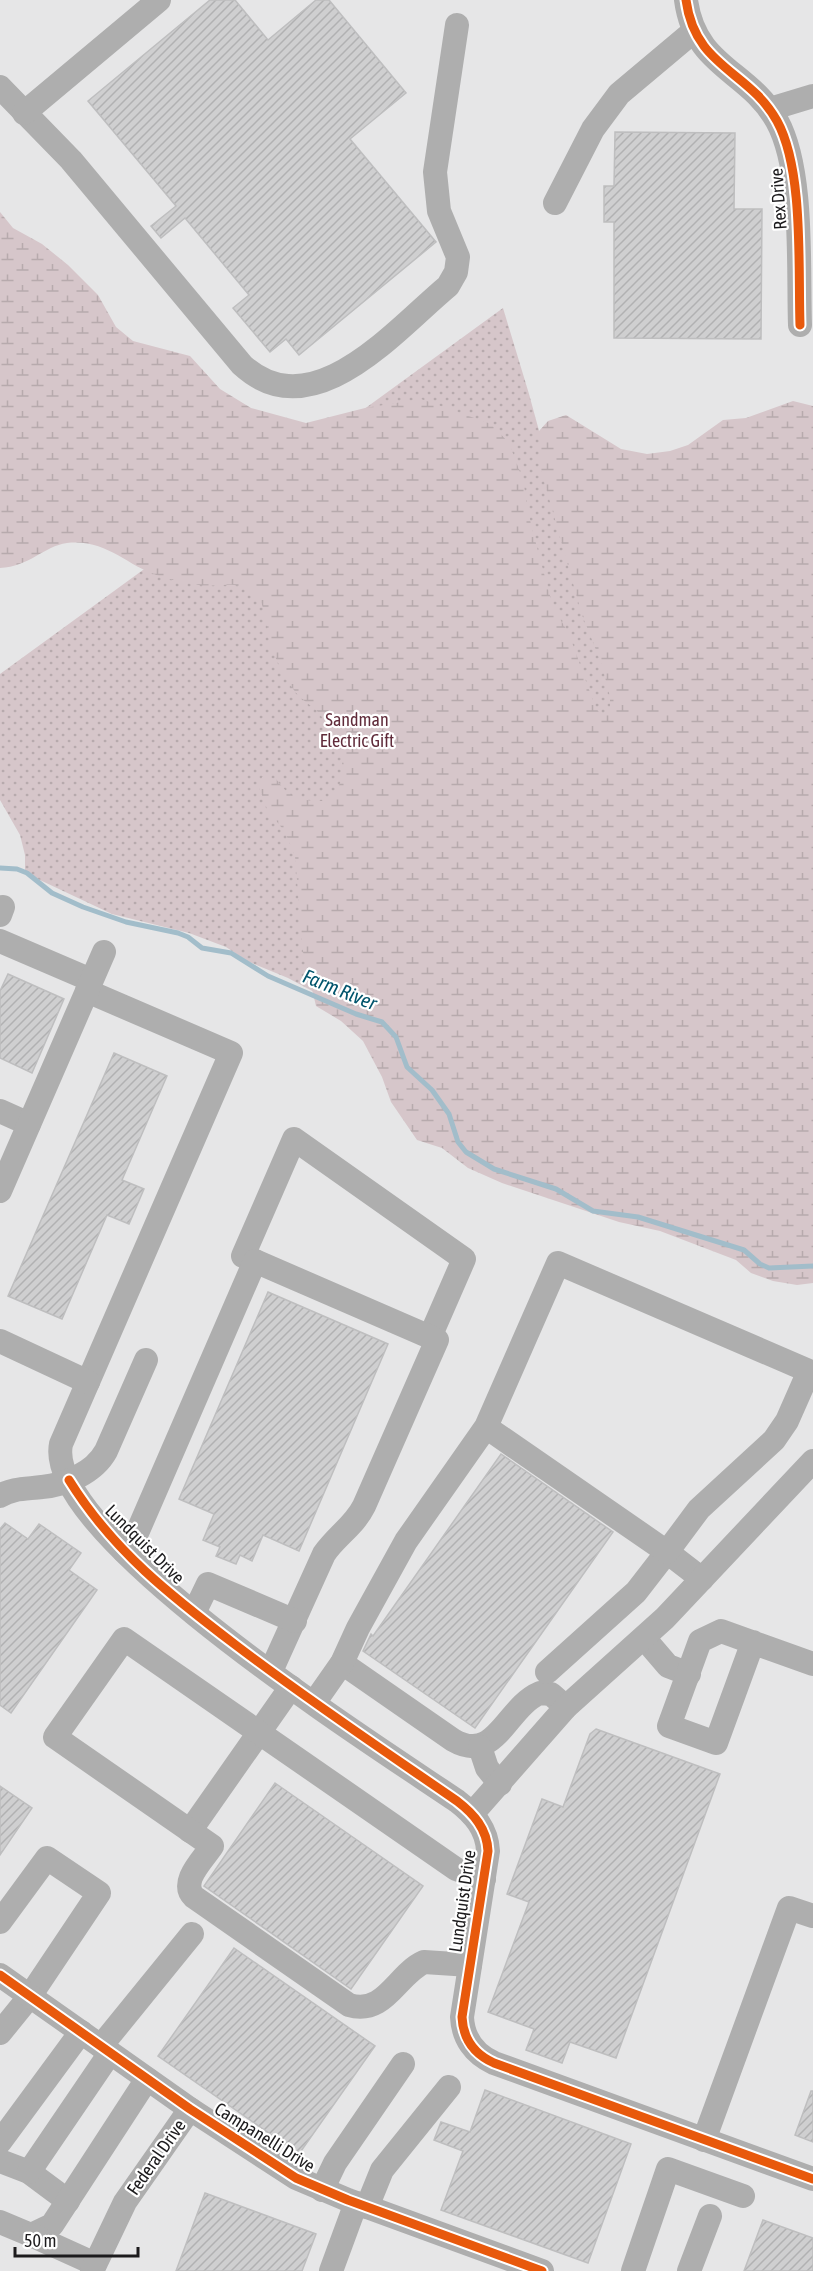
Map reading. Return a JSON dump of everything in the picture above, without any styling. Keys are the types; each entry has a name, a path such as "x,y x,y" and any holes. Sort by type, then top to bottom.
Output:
{"street":[{"path":"24,113 159,0"},
{"name":"Rex Drive","path":"686,0 694,31 710,55 770,109 791,156 805,218 800,325"},
{"path":"0,87 78,168 242,365 254,375 270,382 290,386 311,384 333,378 355,366 448,286 456,272 457,250 439,211 435,181 457,25"},
{"path":"555,203 593,129 619,94 694,31"},
{"path":"770,109 813,96"},
{"path":"0,941 89,986"},
{"path":"0,1191 104,952"},
{"name":"Lundquist Drive","path":"89,986 231,1053 60,1450 60,1463 69,1480 99,1524 153,1580 291,1687 472,1814 482,1827 487,1843 484,1879 462,2025 469,2042 479,2055 494,2063 813,2179"},
{"path":"0,1111 29,1124"},
{"path":"271,1671 324,1554 335,1539 354,1524 364,1506 437,1340 430,1337 255,1261 243,1256 294,1139 464,1259 430,1337"},
{"path":"124,1551 137,1533 255,1261"},
{"path":"314,1703 342,1663 358,1628 406,1541 486,1427 558,1263 809,1371 787,1421 774,1440 699,1509 636,1592 547,1671"},
{"path":"0,1341 88,1382"},
{"path":"0,1496 14,1490 50,1486 92,1469 103,1457 146,1360"},
{"path":"486,1427 667,1552 702,1579"},
{"path":"472,1814 501,1784 566,1707 644,1638 813,1461"},
{"path":"194,1613 208,1584 295,1622"},
{"path":"753,1642 716,1743 669,1726 700,1641 721,1630 813,1664"},
{"path":"644,1638 668,1666 688,1674"},
{"path":"470,1965 424,1962 375,2004 360,2007 349,2004 191,1894 189,1881 212,1846 55,1737 124,1639 456,1869 484,1879"},
{"path":"342,1663 453,1740 467,1747 480,1747 490,1740 534,1695 540,1693 551,1695 566,1707"},
{"path":"190,1831 291,1687"},
{"path":"480,1747 487,1768 501,1784"},
{"path":"0,1922 47,1858 99,1893 30,1996 0,2033"},
{"path":"704,2140 789,1908 813,1916"},
{"path":"29,2172 106,2049 192,1934"},
{"name":"Campanelli Drive","path":"0,1975 190,2109 281,2169 322,2190 542,2271"},
{"path":"0,2142 81,2032"},
{"path":"322,2190 335,2163 403,2064"},
{"path":"31,2235 52,2225 147,2079"},
{"path":"331,2271 361,2205 382,2170 449,2087"},
{"name":"Federal Drive","path":"93,2267 125,2202 190,2109"},
{"path":"0,2161 29,2172 68,2201"},
{"path":"633,2271 668,2169 743,2196"},
{"path":"689,2271 710,2216"},
{"path":"0,2222 31,2235 93,2267"}],"green space":[{"path":"0,212 13,228 42,244 68,265 98,295 116,327 133,341 190,356 220,389 251,408 306,423 365,408 421,399 491,424 509,443 523,480 531,525 553,607 569,634 596,709 602,714 610,712 610,697 602,665 582,615 539,463 539,431 548,421 566,415 621,449 647,454 670,451 688,445 723,420 746,418 793,401 813,406 813,1283 797,1285 773,1281 751,1273 736,1260 660,1231 619,1222 502,1183 468,1168 442,1148 417,1140 391,1102 382,1077 363,1041 341,1021 316,1006 303,952 295,856 285,832 267,809 259,787 262,777 276,779 286,791 296,798 322,801 335,791 341,781 342,760 329,728 317,711 296,692 281,668 272,650 265,614 258,597 244,587 199,585 159,576 105,549 81,543 59,545 19,564 0,568"},
{"name":"Sandman Electric Gift","path":"503,308 529,394 638,794 318,994 288,978 247,961 226,947 189,933 112,914 25,873 25,855 20,835 0,800 0,674"}],"building":[{"path":"210,0 235,0 268,40 316,0 329,0 406,93 350,139 436,242 299,355 286,339 270,352 233,308 249,295 185,218 161,238 151,226 176,206 88,101"},
{"path":"615,132 735,133 734,209 762,209 761,339 614,338 614,222 604,222 604,186 614,186"},
{"path":"8,974 64,999 32,1073 0,1058 0,991"},
{"path":"114,1053 167,1076 122,1180 144,1189 129,1224 107,1215 62,1319 8,1296"},
{"path":"268,1292 388,1344 299,1551 263,1535 252,1561 240,1555 236,1564 216,1556 220,1547 203,1540 214,1514 179,1499"},
{"path":"501,1454 613,1532 475,1728 363,1651 371,1634 373,1636"},
{"path":"5,1523 28,1539 39,1524 81,1553 69,1570 97,1590 11,1713 0,1705 0,1529"},
{"path":"596,1729 720,1774 616,2058 570,2042 562,2063 526,2050 534,2029 488,2012 529,1902 507,1894 542,1799 563,1807 590,1734"},
{"path":"275,1783 423,1886 351,1989 204,1886"},
{"path":"0,1786 32,1808 0,1855"},
{"path":"234,1948 375,2046 299,2154 158,2056"},
{"path":"485,2090 631,2144 588,2263 441,2210 463,2151 434,2140 441,2122 470,2132"},
{"path":"811,2091 813,2091 813,2142 795,2135"},
{"path":"205,2193 316,2234 302,2271 176,2271"},
{"path":"763,2220 813,2238 813,2271 744,2271"}],"waterway":[{"name":"Farm River","path":"0,868 17,869 27,873 52,893 83,907 126,922 178,933 188,937 202,948 231,953 268,976 356,1014 382,1022 396,1037 407,1067 432,1090 449,1114 458,1142 466,1152 494,1169 556,1189 593,1211 638,1217 744,1250 760,1264 769,1268 813,1266"}],"cycle path":[{"path":"686,0 691,23 700,40 711,55 765,104 777,121 786,141 796,192 800,325"},
{"path":"69,1480 86,1505 124,1551 166,1590 291,1686 457,1801 479,1823 488,1851 462,2017 467,2038 475,2050 494,2063 813,2179"},
{"path":"0,1975 190,2109 296,2178 348,2200 542,2271"}]}
